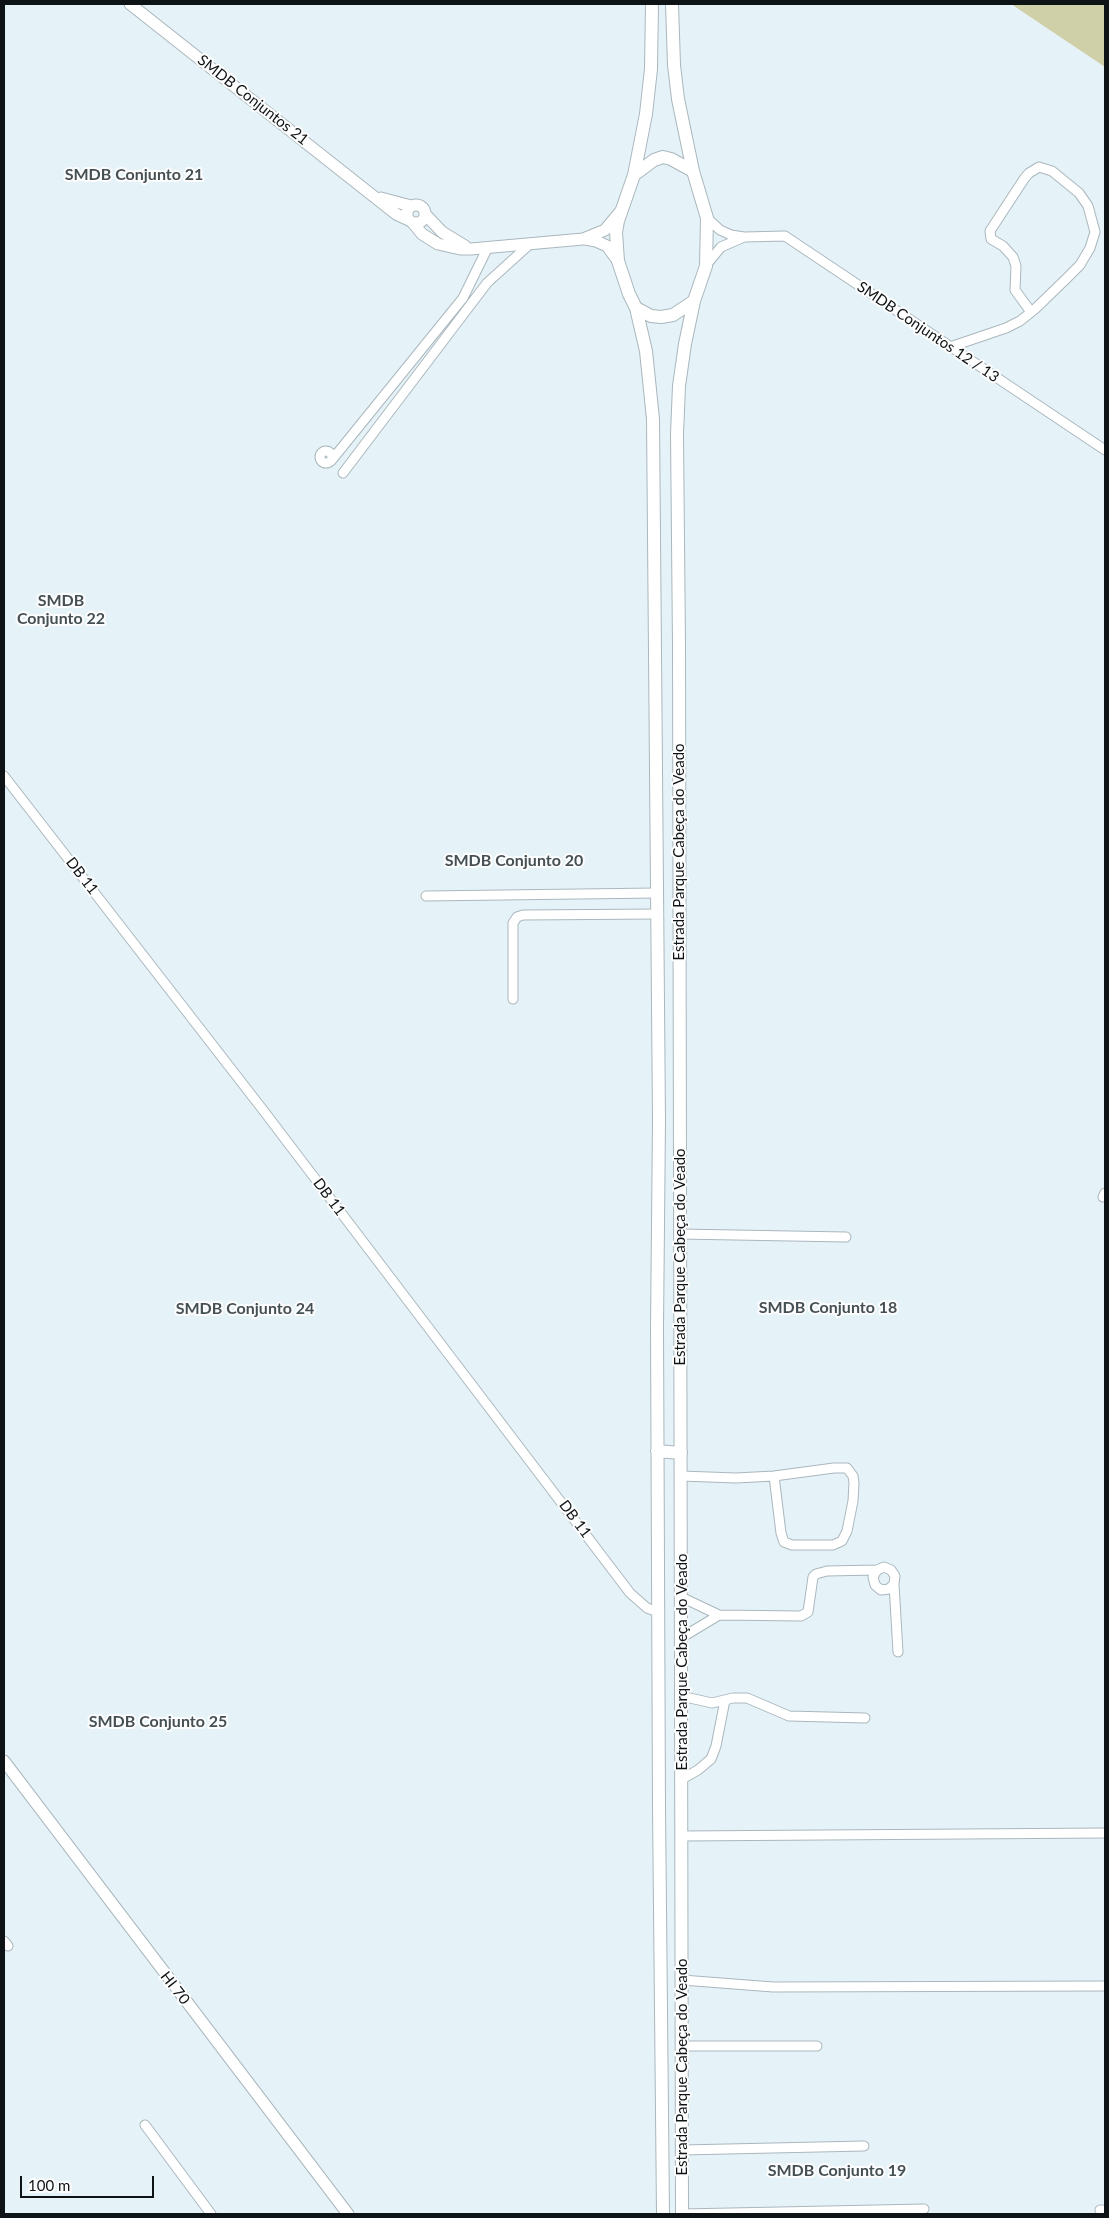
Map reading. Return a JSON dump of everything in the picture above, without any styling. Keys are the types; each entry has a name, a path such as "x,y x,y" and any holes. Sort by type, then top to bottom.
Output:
{"main road":[{"path":"652,4 652,43 648,98 634,175 621,211 616,232 618,261 629,294 636,308 651,316 661,318 673,315 694,301 706,266 707,218 692,171 678,99 674,66 672,4"},
{"path":"634,175 646,164 662,157 671,159 692,171"},
{"name":"Estrada Parque Cabeça do Veado","path":"682,2214 677,434 680,386 694,301"},
{"name":"Estrada Parque Cabeça do Veado","path":"636,308 646,350 653,419 658,1111 657,1451 662,2214"},
{"path":"657,1451 681,1453"},
{"path":"659,1814 682,1807"},
{"path":"659,1814 682,1820"}],"street":[{"name":"SMDB Conjuntos 21","path":"130,4 376,196 396,214 411,222 422,234 438,244 460,249 471,249 583,239"},
{"path":"950,347 1006,328 1031,312 1080,265 1090,248 1095,232 1088,206 1079,193 1052,171 1039,168 1029,173 1024,179 990,230 991,239 1002,246 1013,257 1016,266 1016,290 1031,312"},
{"name":"SMDB Conjuntos 21","path":"376,196 411,206"},
{"path":"425,214 421,222 411,222 406,214 411,206 420,206 424,209 425,214 451,239 471,249"},
{"path":"583,239 605,230 621,211"},
{"name":"SMDB Conjuntos 12 / 13","path":"707,218 720,230 744,237 785,236 1105,450"},
{"name":"SMDB Conjuntos 12 / 13","path":"706,266 722,247 744,237"},
{"path":"583,239 602,243 612,251 618,261"},
{"path":"344,473 487,283 530,244"},
{"path":"342,449 324,452 321,460 326,463 331,461 342,449 463,298 488,247"},
{"name":"DB 11","path":"4,776 252,1097 630,1593 647,1608 658,1612"},
{"path":"426,896 656,893"},
{"path":"513,999 513,923 517,917 656,914"},
{"path":"679,1234 846,1237"},
{"path":"681,1476 736,1478 774,1476 841,1467 850,1471 854,1483 853,1501 847,1531 842,1541 833,1545 792,1545 784,1542 781,1533 774,1476"},
{"path":"681,1597 719,1615 801,1616 808,1612 812,1583 816,1574 827,1571 877,1570 884,1567 891,1570 895,1576 898,1652"},
{"path":"877,1570 873,1577 875,1585 881,1590 889,1589 894,1584"},
{"path":"681,1638 719,1615"},
{"path":"681,1696 706,1702 747,1698 789,1716 865,1718"},
{"path":"682,1779 698,1770 711,1759 716,1746 725,1700"},
{"name":"HI 70","path":"4,1761 348,2214"},
{"path":"682,1836 1105,1833"},
{"path":"682,1980 773,1987 1105,1986"},
{"path":"682,2046 816,2046"},
{"path":"145,2125 211,2214"},
{"path":"682,2150 864,2146"},
{"path":"682,2214 924,2209"}],"green space":[{"path":"1011,4 1105,4 1105,67"}],"district":[{"name":"SMDB Conjunto 21","path":"134,175"},
{"name":"SMDB Conjunto 22","path":"61,610"},
{"name":"SMDB Conjunto 20","path":"514,861"},
{"name":"SMDB Conjunto 18","path":"828,1308"},
{"name":"SMDB Conjunto 24","path":"245,1309"},
{"name":"SMDB Conjunto 25","path":"158,1722"},
{"name":"SMDB Conjunto 19","path":"837,2171"}]}
